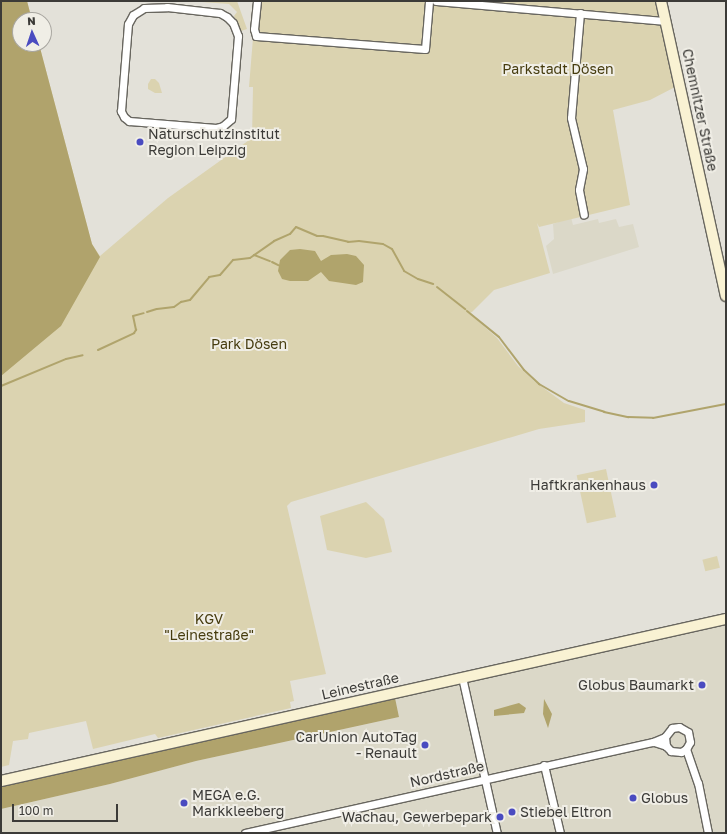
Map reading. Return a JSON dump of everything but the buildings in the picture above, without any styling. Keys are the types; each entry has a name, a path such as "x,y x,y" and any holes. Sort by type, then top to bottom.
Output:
{"main road":[{"name":"Chemnitzer Straße","path":"661,1 726,296"},
{"name":"Leinestraße","path":"1,781 726,619"}],"street":[{"path":"257,1 254,28 256,36 425,49 429,1"},
{"path":"436,1 666,20"},
{"path":"166,4 220,13 227,17 238,36 230,119 223,126 216,128 129,121 124,117 121,111 128,24 133,15 144,8 166,4"},
{"path":"580,13 571,118 583,169 579,190 584,215"},
{"path":"462,677 497,833"},
{"name":"Nordstraße","path":"245,833 544,765 654,742 665,737 672,728 683,728 688,732 690,738 686,749 698,783 708,833"},
{"path":"665,737 666,746"},
{"path":"654,742 666,746 675,752 681,752 686,749"},
{"path":"544,765 560,833"}],"shaded area":[{"path":"1,1 27,1 30,12 12,12 12,52 41,52 92,244 100,257 61,326 1,376"},
{"path":"571,217 573,225 598,219 599,223 616,219 619,227 633,224 639,247 553,274 546,246 554,239 553,224"},
{"path":"300,249 315,251 321,261 331,255 347,254 356,256 364,265 363,282 356,285 329,281 321,272 308,281 290,281 282,279 278,271 280,260 290,250"},
{"path":"726,619 726,833 1,833 1,809 110,784 196,761 399,717 394,693"},
{"path":"394,693 399,717 196,761 110,784 1,809 1,781"},
{"path":"544,699 552,714 548,728 543,714"},
{"path":"519,703 526,708 524,713 494,716 494,710"}],"green space":[{"path":"1,1 27,1 30,12 12,12 12,52 41,52 92,244 100,256 168,198 252,138 253,87 249,87 256,1 657,1 677,86 650,100 613,110 630,205 539,227 537,223 550,273 494,290 472,312 469,313 497,338 518,366 534,381 564,403 585,410 585,422 539,429 291,502 287,506 326,674 290,681 294,701 290,702 291,708 158,738 155,734 93,749 86,721 29,733 28,739 13,741 9,765 1,767"},
{"path":"188,1 237,1 247,29 241,31 234,16 237,12 229,4"},
{"path":"151,79 155,79 159,83 162,93 155,93 148,89 148,84"},
{"path":"606,469 616,517 587,523 577,475"},
{"path":"366,502 384,519 392,552 366,558 327,550 320,516"},
{"path":"717,556 720,568 705,571 702,560"}],"waterway":[{"path":"147,312 174,307 181,302 190,300 209,277 220,275 233,260 250,258 274,241 290,234 296,227 317,236 348,242 359,241 383,244 392,249 404,271 418,279 433,284"},
{"path":"254,255 270,261"},
{"path":"272,262 278,265"},
{"path":"437,287 465,309"},
{"path":"467,311 499,337 524,370 539,384 569,401 604,412 628,417 653,418 726,404"},
{"path":"98,350 134,333 136,330 133,316 144,313"},
{"path":"1,386 66,359 83,355"}],"place":[{"name":"Naturschutzinstitut Region Leipzig","path":"140,142"},
{"name":"Haftkrankenhaus","path":"654,485"},
{"name":"Globus Baumarkt","path":"702,685"},
{"name":"CarUnion AutoTag - Renault","path":"425,745"},
{"name":"Globus","path":"633,798"},
{"name":"MEGA e.G. Markkleeberg","path":"184,803"},
{"name":"Stiebel Eltron","path":"512,812"},
{"name":"Wachau, Gewerbepark","path":"500,817"}],"park label":[{"name":"Parkstadt Dösen","path":"558,69"},
{"name":"Park Dösen","path":"249,344"},
{"name":"KGV \"Leinestraße\"","path":"209,628"}]}
